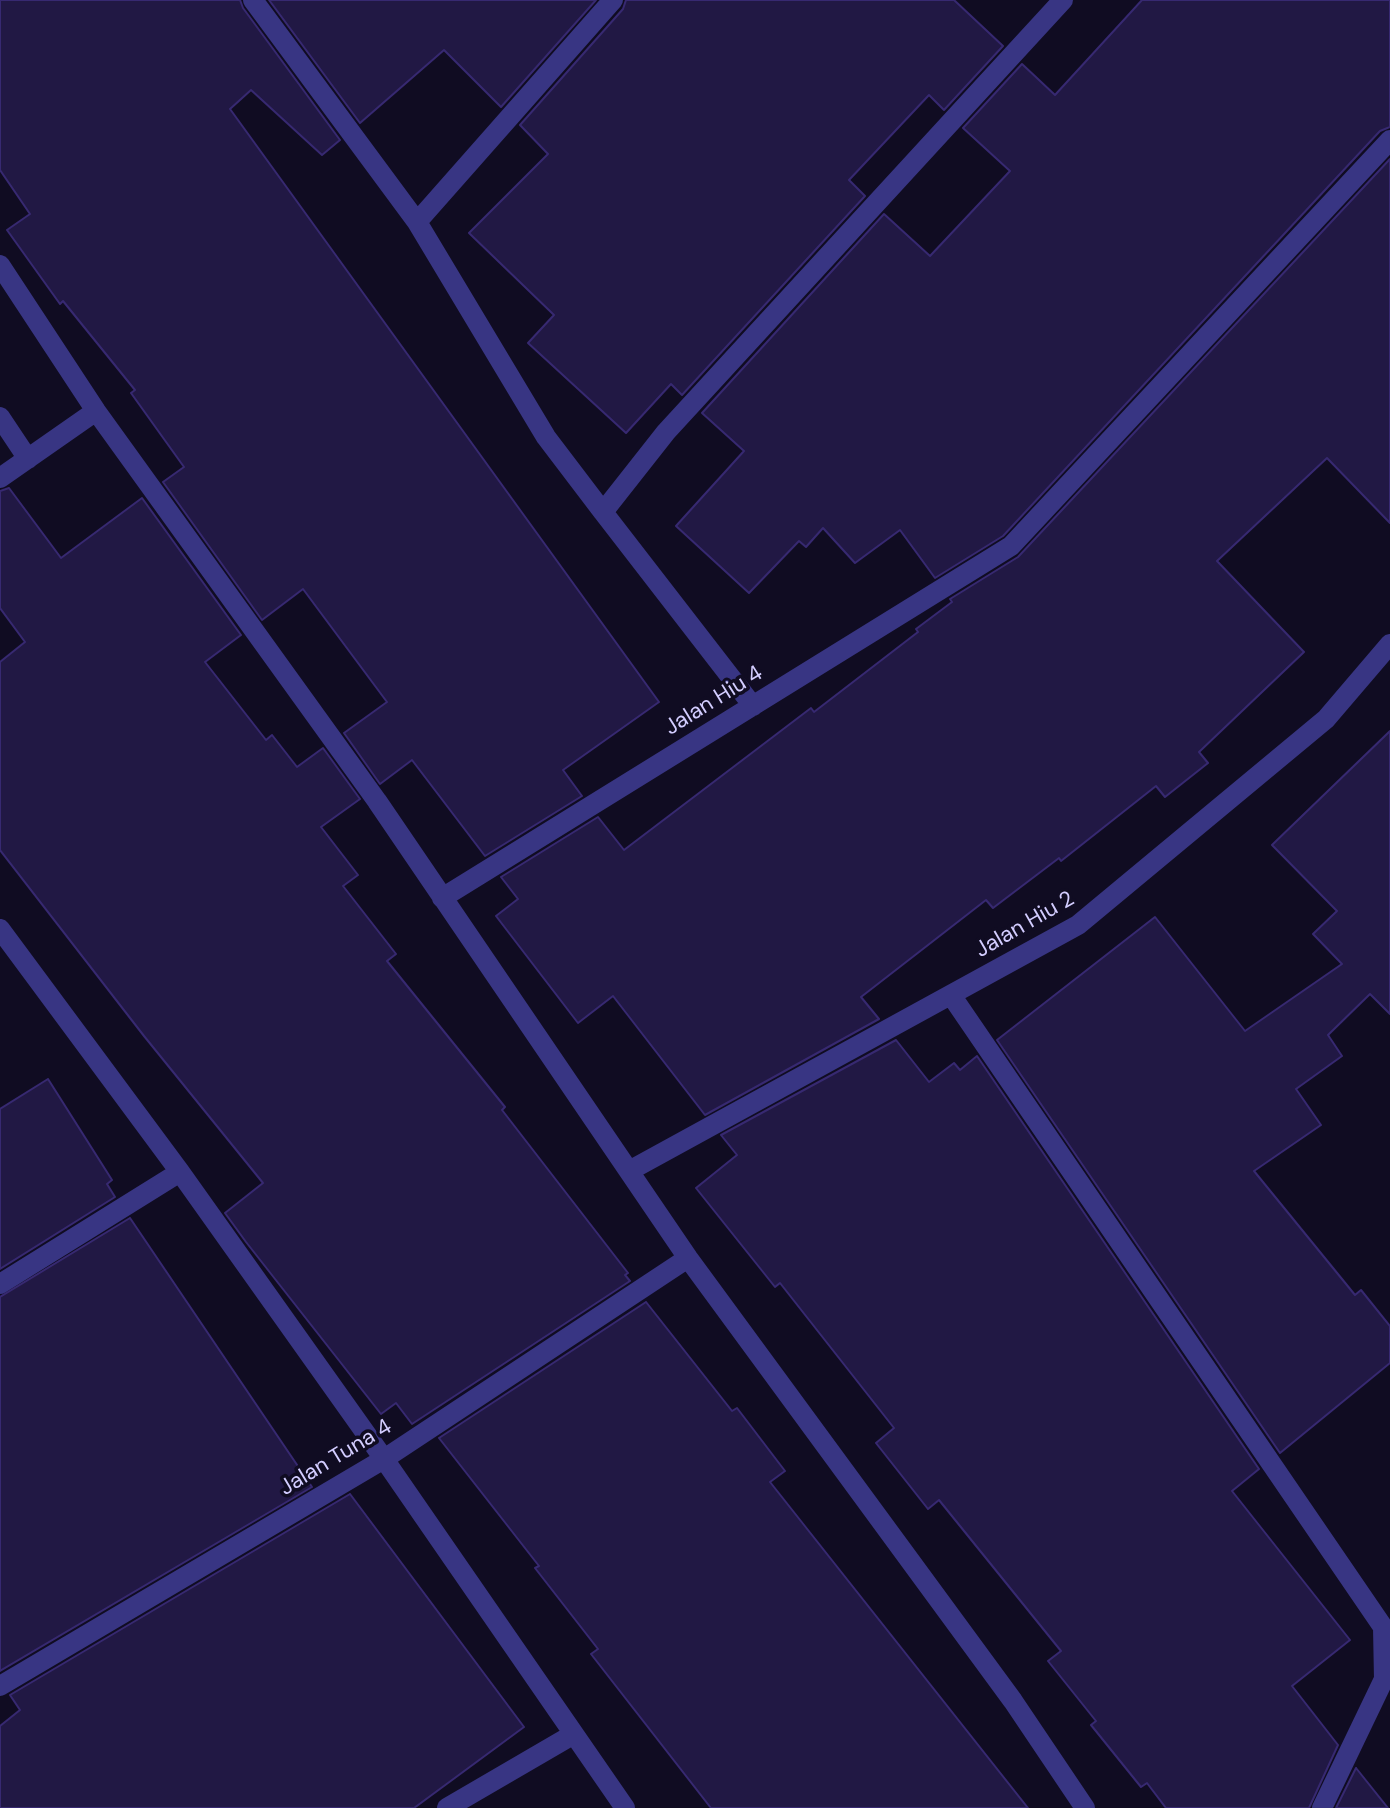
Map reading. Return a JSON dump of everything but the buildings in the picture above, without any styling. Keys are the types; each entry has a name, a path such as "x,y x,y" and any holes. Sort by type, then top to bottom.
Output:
{"street":[{"path":"253,0 417,222 546,437 753,706"},
{"path":"417,222 613,0"},
{"path":"603,512 666,432 1063,0"},
{"name":"Jalan Hiu 4","path":"442,898 1011,546 1390,140"},
{"path":"0,265 96,411 377,801 688,1258 1013,1701 1085,1808"},
{"path":"0,478 96,411"},
{"path":"0,417 28,459"},
{"name":"Jalan Hiu 2","path":"629,1171 1078,925 1326,719 1390,644"},
{"path":"0,929 180,1172 384,1459 625,1808"},
{"path":"951,995 1383,1627 1384,1679 1322,1808"},
{"path":"0,1284 180,1172"},
{"name":"Jalan Tuna 4","path":"0,1686 384,1459 688,1258"},
{"path":"447,1808 574,1734"}]}
